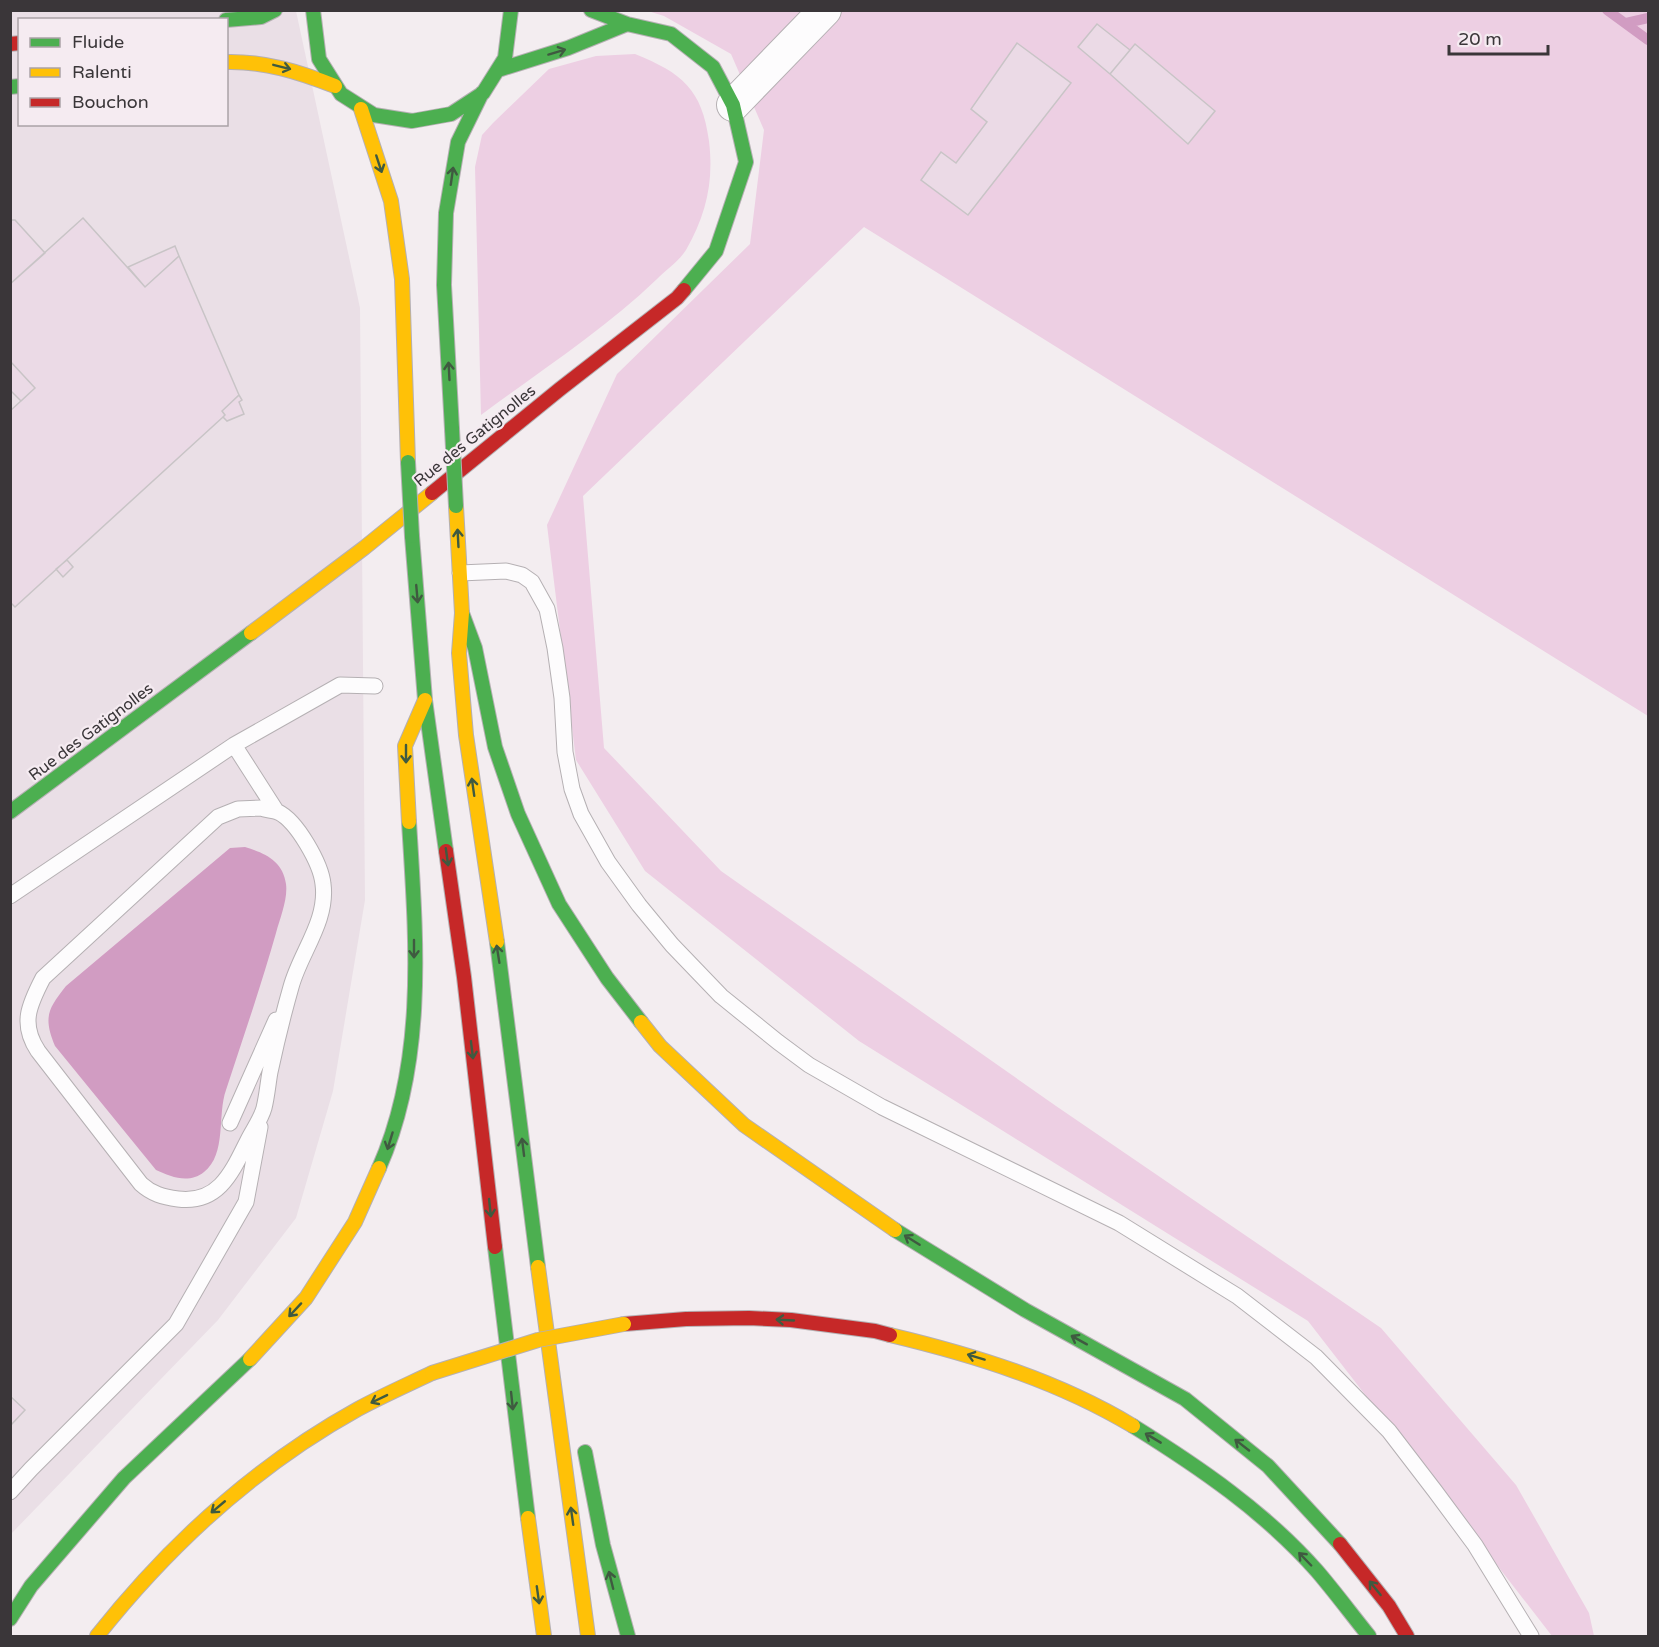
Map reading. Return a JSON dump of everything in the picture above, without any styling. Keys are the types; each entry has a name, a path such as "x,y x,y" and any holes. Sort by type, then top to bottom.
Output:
{"main road":[{"path":"228,20 261,17 275,10"},
{"path":"313,10 312,32 317,56 335,86 361,109 394,121 418,122 453,114 482,93"},
{"path":"511,10 510,40 501,69 482,93 458,140 447,216 444,278 462,613 459,653 466,735 502,977 588,1636"},
{"name":"Rue des Gatignolles","path":"10,812 364,548 560,388 677,298 716,251 746,162 733,105 713,67 671,34 627,24 591,10"},
{"path":"501,69 568,48 627,24"},
{"path":"228,62 259,62 297,71 335,86"},
{"path":"361,109 391,201 402,279 412,536 425,700 464,977 515,1425 543,1636"},
{"path":"462,613 475,648 495,747 518,814 559,904 607,978 660,1046 744,1125 901,1234 1025,1310 1194,1407 1268,1466 1335,1537 1389,1606 1407,1636"},
{"path":"10,1618 31,1586 124,1478 243,1367 306,1298 355,1222 389,1146 409,1067 415,1004 414,904 405,746 425,700"},
{"path":"541,1288 561,1317 567,1353"},
{"path":"97,1636 157,1563 203,1520 254,1478 304,1442 358,1409 432,1373 538,1340 624,1324 727,1317 792,1320 856,1328 919,1340 982,1358 1040,1379 1096,1406 1153,1438 1208,1473 1256,1513 1302,1556 1346,1604 1369,1636"},
{"path":"582,1440 598,1529 618,1609 628,1636"}],"street":[{"path":"733,105 825,10"}],"lane":[{"path":"460,573 506,571 532,582 547,609 562,698 565,752 572,789 581,814 608,862 639,905 672,945 722,996 809,1065 882,1107 1119,1223 1237,1296 1316,1357 1389,1431 1475,1545 1531,1636"},
{"path":"10,896 234,745 340,685 375,686"},
{"path":"234,745 277,812"},
{"path":"230,1123 321,913 324,884 319,867 288,819 277,812 261,808 238,809 218,817 43,978 32,999 27,1021 30,1039 38,1051 150,1193 168,1198 191,1200 204,1197 219,1188 232,1172 264,1109"},
{"path":"10,1492 176,1324 246,1202 270,1072 291,984"}],"shaded area":[{"path":"11,11 296,11 360,308 365,900 333,1091 296,1218 218,1320 11,1534"},
{"path":"648,11 1648,11 1648,716 864,227 583,496 604,748 721,871 1056,1106 1381,1328 1516,1485 1589,1613 1594,1636 1552,1636 1308,1321 859,1041 645,871 576,760 547,525 617,374 750,244 764,130 731,54 664,16"},
{"path":"635,54 677,76 687,85 701,108 709,141 710,170 707,198 699,224 683,254 637,298 594,333 481,415 475,167 482,135 549,69 596,56"},
{"path":"245,847 266,855 281,869 286,884 285,902 223,1100 216,1155 211,1164 198,1176 174,1177 156,1170 55,1046 49,1028 49,1014 51,1007 66,986 230,848"}],"building":[{"path":"1097,24 1130,50 1110,74 1078,47"},
{"path":"1017,43 1071,83 968,215 921,180 941,152 956,163 987,122 971,109"},
{"path":"1135,44 1215,111 1188,144 1110,74"},
{"path":"83,218 145,287 179,256 239,395 222,411 225,415 223,417 15,607 10,602 10,411 35,388 10,361 10,284"},
{"path":"10,220 15,220 45,253 10,284"},
{"path":"175,246 179,256 145,287 128,267"},
{"path":"10,361 35,388 21,401 10,390"},
{"path":"239,395 244,414 227,421 222,411"},
{"path":"67,560 73,567 63,577 56,569"},
{"path":"10,1396 25,1410 10,1426"}],"waterway":[{"path":"1607,10 1648,40"},
{"path":"1626,23 1648,18"}],"traffic: fast":[{"path":"228,20 261,17 275,10"},
{"path":"313,10 319,59 341,94 374,115 412,121 451,114 483,93 505,58 511,10"},
{"path":"591,10 627,24 671,34 713,67 733,105 746,162 716,251 684,290"},
{"path":"501,69 568,48 627,24"},
{"path":"10,87 18,86"},
{"path":"452,429 444,285 446,213 458,142 482,93"},
{"path":"452,429 456,506"},
{"path":"408,462 412,536"},
{"path":"412,536 425,700 446,851"},
{"path":"462,613 475,648 495,747 518,814 559,904 607,978 641,1022"},
{"path":"10,812 251,633"},
{"path":"379,1168 394,1127 405,1085 415,998 414,909 409,822"},
{"path":"497,942 538,1267"},
{"path":"895,1230 1025,1310 1185,1399 1268,1466 1340,1544"},
{"path":"495,1247 528,1518"},
{"path":"10,1619 31,1586 124,1478 250,1359"},
{"path":"1133,1426 1207,1474 1276,1529 1317,1571 1369,1636"},
{"path":"585,1452 603,1545 628,1636"}],"traffic: slow":[{"path":"228,62 254,63 282,68 335,86"},
{"path":"361,109 391,201 402,279 408,462"},
{"path":"251,633 364,548 432,493"},
{"path":"456,506 462,613 459,653 466,735 497,942"},
{"path":"409,822 405,746 425,700"},
{"path":"641,1022 660,1046 744,1125 895,1230"},
{"path":"250,1359 306,1298 355,1222 379,1168"},
{"path":"538,1267 588,1636"},
{"path":"432,1373 538,1340 624,1324"},
{"path":"890,1335 953,1351 1015,1371 1075,1396 1133,1426"},
{"path":"97,1636 154,1570 216,1509 249,1482 320,1431 367,1404 432,1373"},
{"path":"528,1518 544,1636"}],"traffic: jam":[{"path":"10,44 18,43"},
{"path":"432,493 677,298 684,290"},
{"path":"446,851 464,977 495,1247"},
{"path":"624,1324 686,1319 749,1318 791,1320 890,1335"},
{"path":"1340,1544 1389,1606 1407,1636"}]}
